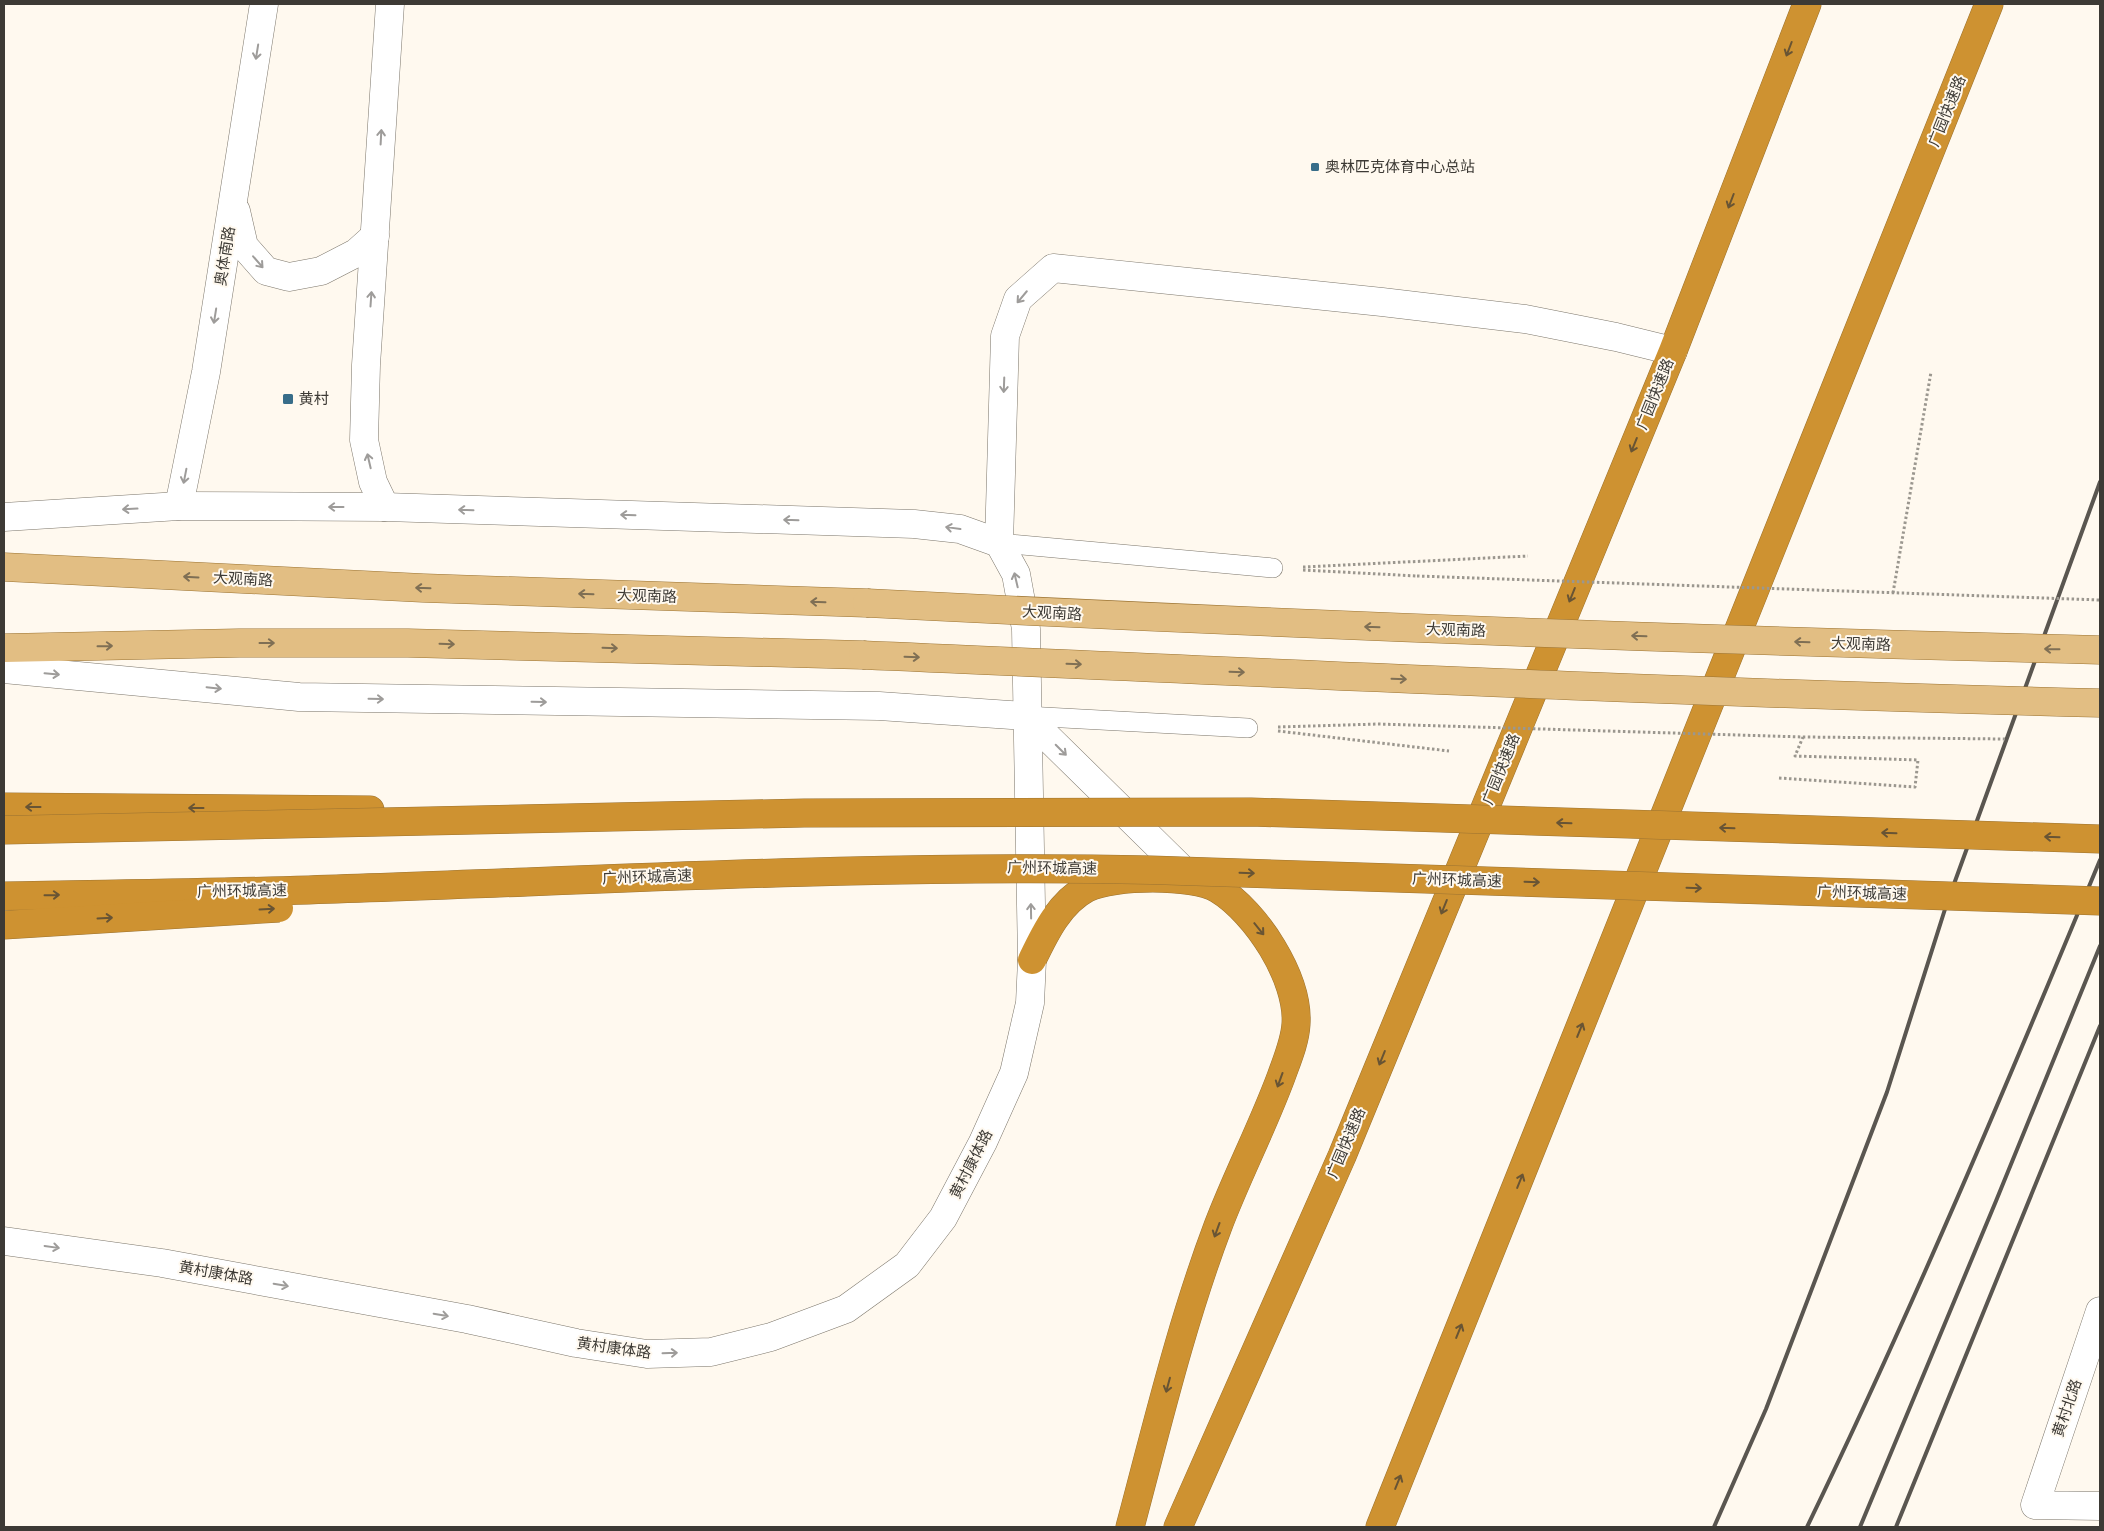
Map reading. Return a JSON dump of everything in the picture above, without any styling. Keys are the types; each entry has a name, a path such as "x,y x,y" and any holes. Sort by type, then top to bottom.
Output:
{"highway":[{"name":"广园快速路","path":"1178,1527 1342,1156 1673,351 1807,4"},
{"name":"广园快速路","path":"1380,1527 1990,4"},
{"path":"4,806 804,813 1251,812 2100,839"},
{"path":"4,830 804,813"},
{"name":"广州环城高速","path":"4,896 308,890 651,876 916,868 1030,867 2100,901"},
{"path":"4,925 863,875 1029,868 1151,870"},
{"path":"1032,960 1047,928 1066,906 1088,888 1132,878 1194,880 1217,888 1242,908 1270,942 1292,991 1296,1024 1290,1052 1276,1091 1219,1225 1195,1292 1130,1527"}],"main road":[{"name":"大观南路","path":"4,567 413,588 867,603 1209,621 1894,645 2100,650"},
{"path":"4,648 239,643 408,643 863,655 1397,678 1917,698 2100,703"}],"street":[{"name":"奥体南路","path":"179,506 206,372 264,4"},
{"path":"385,507 374,482 364,440 366,365 390,4"},
{"path":"233,202 244,246 266,270 289,276 321,271 356,253 375,236"},
{"path":"4,518 179,506 385,507 914,524 960,529 999,543 1005,336 1018,299 1053,268 1525,319 1616,337 1673,351"},
{"name":"黄村康体路","path":"4,1240 162,1263 467,1319 576,1343 647,1354 711,1352 772,1337 846,1309 907,1265 944,1218 983,1142 1014,1073 1030,1003 1032,960 1026,716 1026,629 1016,574 999,543"},
{"path":"4,669 299,697 879,706 1026,716 1194,880"},
{"name":"黄村北路","path":"2100,1311 2035,1505 2100,1506"}],"lane":[{"path":"999,543 1273,568"},
{"path":"1026,716 1248,728"}],"path":[{"path":"1892,592 1931,372"},
{"path":"1273,568 1528,556"},
{"path":"1273,568 1418,576 2100,600"},
{"path":"1248,728 1378,724 1803,736 2011,739"},
{"path":"1248,728 1449,751"},
{"path":"1779,778 1915,787 1918,760 1795,756 1803,736"}],"railway":[{"path":"1714,1527 1766,1409 1887,1092 1946,906 2100,482"},
{"path":"1807,1527 1922,1279 2100,860"},
{"path":"1860,1527 2100,946"},
{"path":"1896,1527 2100,1026"}],"place":[{"name":"奥林匹克体育中心总站","path":"1315,167"},
{"name":"黄村","path":"288,399"}]}
